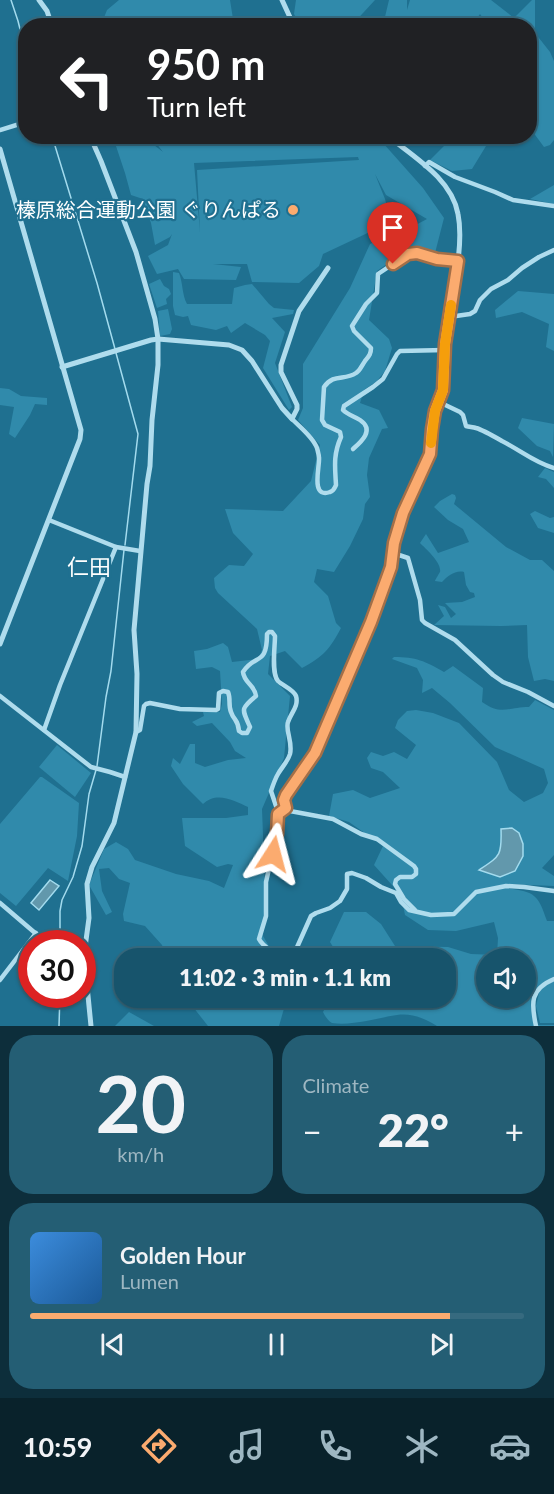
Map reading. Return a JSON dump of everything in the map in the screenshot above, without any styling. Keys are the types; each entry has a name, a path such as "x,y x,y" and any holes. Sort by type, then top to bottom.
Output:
{"street":[{"path":"39,0 49,18"},
{"path":"282,0 290,18"},
{"path":"0,130 18,124"},
{"path":"87,930 89,918 87,884 92,867 114,823 136,732 137,674 134,630 158,365 155,319 136,252 94,144"},
{"path":"286,808 284,800 286,795 315,753 389,576 394,543 403,513 430,454 435,411 443,390 445,350 458,261 459,218 456,204 441,180 398,144"},
{"path":"0,149 81,430 80,439 0,644"},
{"path":"425,166 429,162 455,177 513,200 554,206"},
{"path":"449,317 475,311 480,300 491,289 508,280 538,257 554,250"},
{"path":"62,367 158,339 229,345 242,350 252,361 282,408 316,446 319,458 318,489 328,493 336,485 335,457 341,437 340,432 325,426 322,420 324,387 334,378 355,374 371,353 371,348 352,326 366,303 377,293 378,274 408,254 417,253 437,259 458,261"},
{"path":"292,419 297,405 281,372 281,365 299,311 328,268"},
{"path":"353,449 361,442 367,429 360,420 344,413 344,406 383,379 400,351 445,350"},
{"path":"439,402 460,412 466,426 476,428 505,442 538,463 554,468"},
{"path":"49,520 116,547 140,551"},
{"path":"44,730 68,664 116,547"},
{"path":"393,554 408,558 424,623 455,640 503,682 554,706"},
{"path":"136,732 140,730 146,704 180,710 216,710 219,693 223,691 228,692 230,696 231,712 239,723 239,731 247,733 250,727 243,712 244,707 256,696 256,692 246,681 243,672 245,668 261,659 265,653 267,634 272,632 275,636 274,673 279,682 296,696 296,704 288,721 291,741 290,755 277,775 271,791 278,814 277,834 266,882 266,916 259,939 268,948"},
{"path":"0,696 91,767 125,777"},
{"path":"278,814 286,808"},
{"path":"286,808 333,819 361,834 377,839 414,866 416,874 412,877 400,877 395,884 415,910"},
{"path":"297,948 311,916 340,901 347,889 347,874 366,878 396,893 409,910 431,915 454,914 476,892 506,886 554,891"},
{"path":"0,903 32,930"},
{"path":"0,980 18,956"},
{"path":"536,1026 533,1011 534,995 540,986 554,979"},
{"path":"90,1008 91,1026"}],"shaded area":[{"path":"119,0 230,0 233,18 104,18 107,10"},
{"path":"296,0 375,0 358,18 296,18 294,14"},
{"path":"389,0 407,0 407,10 410,0 491,0 514,18 483,18 480,14 477,18 385,18"},
{"path":"532,0 535,0 535,18 514,18"},
{"path":"537,36 554,61 554,140 550,145 544,147 537,138"},
{"path":"115,144 154,145 163,152 157,144 384,144 423,188 444,218 435,253 411,247 377,271 369,320 389,339 392,348 385,371 377,381 364,390 360,403 379,410 388,428 382,429 369,458 367,475 370,497 365,504 363,519 334,572 317,569 314,582 328,596 336,623 341,628 325,652 302,668 285,651 270,656 268,674 290,696 284,758 262,809 265,888 263,936 270,948 163,948 145,926 124,921 123,914 130,883 119,879 109,868 99,869 102,891 112,912 106,915 89,885 104,849 116,842 128,849 135,860 176,874 209,881 224,888 233,865 217,867 185,846 182,818 226,818 248,815 248,807 219,797 203,804 183,784 171,766 173,758 180,764 190,744 195,744 195,763 205,767 228,760 246,758 235,751 230,742 212,723 197,726 192,722 204,716 203,712 220,712 222,704 220,671 212,667 196,669 194,651 223,643 228,647 232,662 258,659 262,650 257,629 215,588 214,578 229,565 244,566 253,554 233,533 225,509 283,511 311,481 320,445 298,420 303,408 303,364 350,288 370,244 427,219 386,195 375,174 391,222 323,254 319,266 299,283 252,282 247,264 213,264 241,267 236,280 184,279 178,269 157,274 148,256 168,245 172,234 155,245 143,199 131,195","holes":["358,157 359,160 197,170 200,232 194,163"]},
{"path":"446,144 489,144 472,169 452,171 430,160"},
{"path":"554,185 554,204 530,199"},
{"path":"173,272 179,273 187,304 232,304 234,288 252,284 274,308 294,310 293,314 272,318 285,332 275,363 292,407 289,410 263,368 270,341 265,335 245,323 231,333 227,326 216,330 191,325 188,316 175,315"},
{"path":"160,279 171,294 166,299 167,304 157,308 149,284"},
{"path":"518,291 554,294 554,351 546,347 549,324 522,312 496,318 495,310"},
{"path":"168,309 172,329 170,334 160,336 158,311"},
{"path":"0,388 9,389 21,396 47,398 47,405 35,404 15,438 9,434 14,407 0,405"},
{"path":"522,418 554,424 553,457 550,451 537,446 518,428"},
{"path":"545,468 554,472 554,488 546,479 538,477"},
{"path":"452,494 456,498 454,504 506,547 530,560 542,560 554,571 554,681 545,679 534,681 528,657 527,625 434,625 444,616 438,605 445,607 451,618 456,614 445,603 462,602 475,597 466,585 464,572 455,573 442,582 435,581 440,572 439,565 420,543 426,534 438,553 469,542 463,529 448,520 434,507"},
{"path":"535,511 550,518 554,517 554,533 538,528 530,514"},
{"path":"394,657 408,658 426,662 444,672 453,666 483,688 482,702 495,709 529,707 535,700 554,710 554,855 542,868 554,876 554,886 508,884 507,888 530,893 538,900 547,921 554,921 554,977 536,988 536,948 497,948 498,938 494,922 456,931 428,930 405,915 401,895 374,865 383,846 349,822 329,816 333,794 353,790 370,798 400,788 383,772 371,768 367,758 371,752 383,756 394,752 407,759 416,745 395,728 398,720 407,711 416,710 433,713 459,723 497,762 509,790 524,802 543,793 548,783 544,769 495,747 432,688 422,693 423,680 417,668 392,659"},
{"path":"57,745 91,773 75,797 39,767"},
{"path":"40,777 79,803 77,836 68,881 48,868 16,906 0,893 0,824"},
{"path":"512,828 519,833 523,844 523,856 515,871 500,877 479,870 498,854 501,845 501,829"},
{"path":"50,880 59,886 39,910 31,903"},
{"path":"344,912 366,912 381,924 395,946 451,948 334,948 330,942"},
{"path":"456,949 476,954 476,1008 531,1008 534,1025 554,1026 437,1026 408,1015 340,1024 332,1023 323,1012 325,1008 456,1008"},
{"path":"554,981 554,1023 540,1023 536,1006 540,989"},
{"path":"194,1008 284,1008 279,1026 208,1026"},
{"path":"129,1012 154,1026 115,1026"}],"waterway":[{"path":"11,0 18,21"},
{"path":"54,144 115,349"},
{"path":"116,353 138,434 125,545"},
{"path":"97,766 111,671 124,550"},
{"path":"60,930 62,900 73,877 82,846 89,794 96,770"},
{"path":"59,1026 60,1008"}],"slow traffic":[{"path":"431,443 435,411 443,390 445,344 451,305"}],"place":[{"name":"榛原総合運動公園 ぐりんぱる","path":"293,210"}],"district":[{"name":"仁田","path":"89,567"}],"route":[{"path":"273,854 278,814 286,808 284,800 286,795 315,753 377,608 391,567 394,543 403,513 430,454 435,411 443,390 447,326 458,261 437,259 417,253 408,254 393,264"}]}
